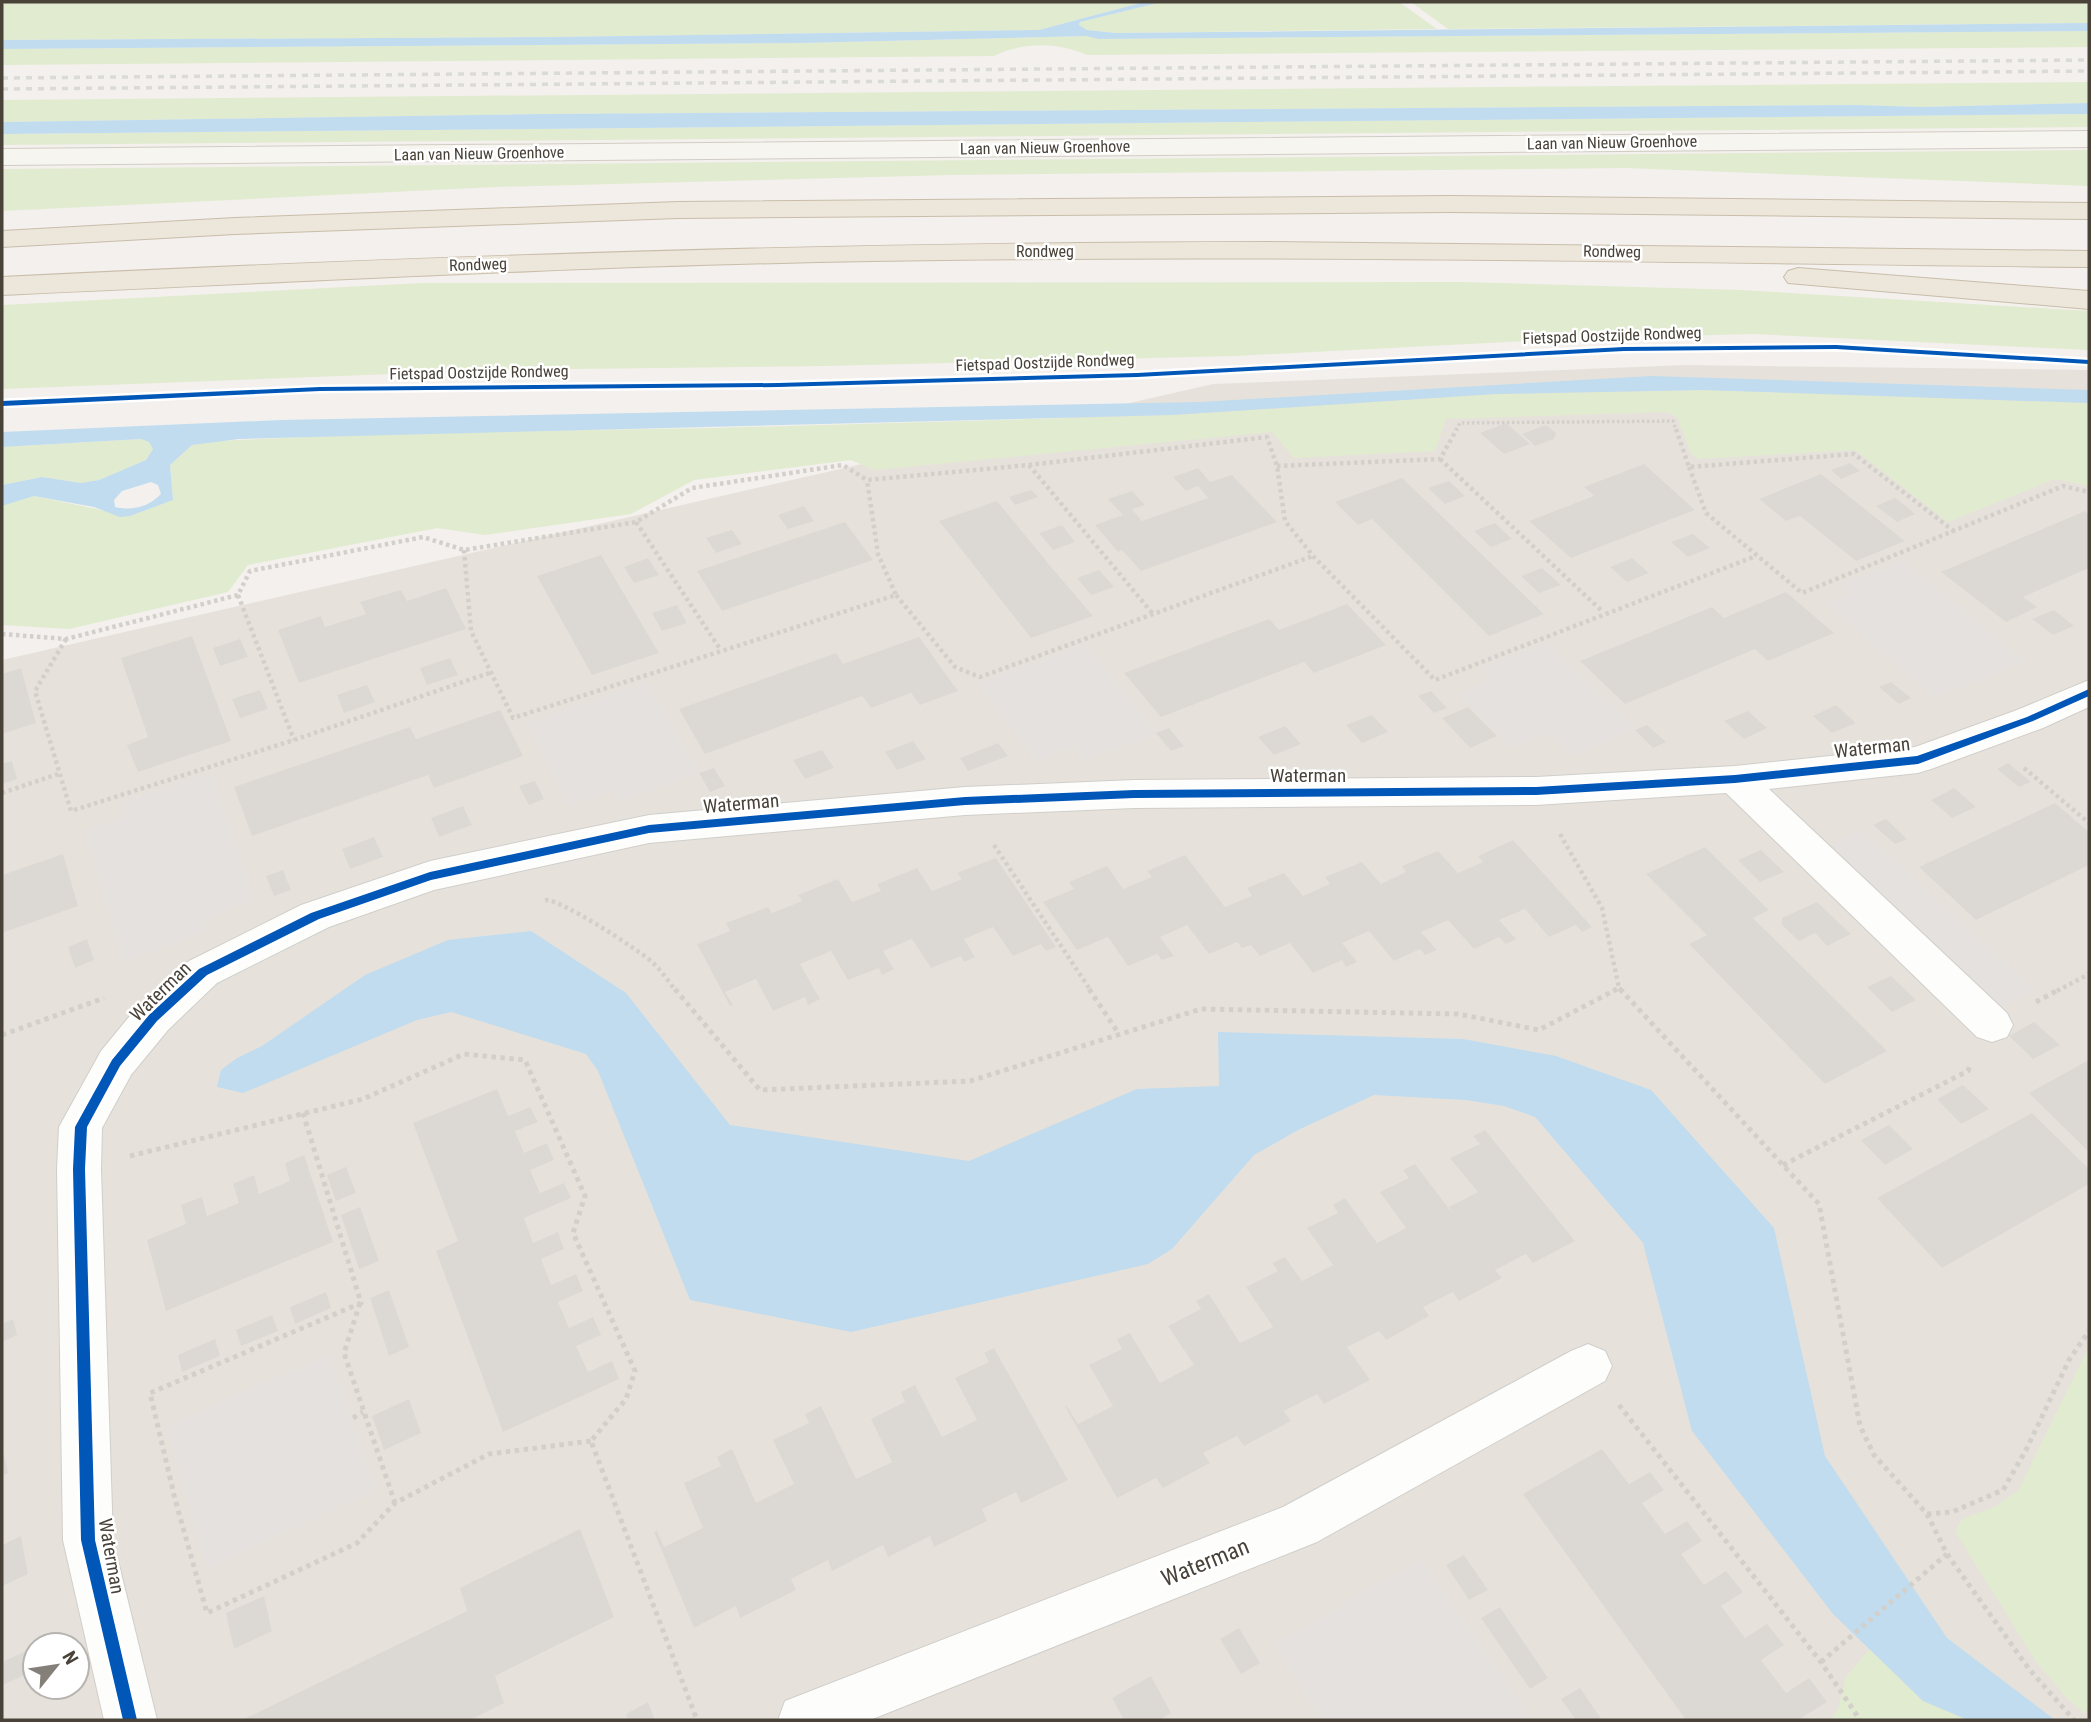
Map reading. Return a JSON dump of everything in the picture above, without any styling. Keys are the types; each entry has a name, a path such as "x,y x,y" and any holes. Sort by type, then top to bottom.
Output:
{"highway":[{"path":"2,239 235,226 678,210 1450,204 2089,211"},
{"path":"1515,249 1860,283 2089,300"},
{"name":"Rondweg","path":"2,286 474,263 994,251 1515,249 2089,259"}],"street":[{"name":"Laan van Nieuw Groenhove","path":"2,157 2089,139"},
{"name":"Waterman","path":"130,1720 88,1540 79,1169 82,1127 116,1063 153,1018 203,972 315,916 430,876 649,829 965,801 1134,794 1536,791 1735,779 1918,760 2030,719 2089,692"},
{"path":"1735,779 1992,1025"},
{"name":"Waterman","path":"804,1720 1299,1525 1588,1366"}],"path":[{"path":"1440,459 1460,424 1673,421 1706,513 1802,593 2063,486 2089,492"},
{"path":"294,740 238,595 250,571 422,537 464,550 636,522 692,488 843,465 867,480 1029,465 1267,437 1277,466 1285,521 1313,556 1435,680 1603,612 1756,556"},
{"path":"1689,467 1854,454 1955,532"},
{"path":"1277,466 1440,459 1603,612"},
{"path":"1029,465 1153,614"},
{"path":"867,480 877,554 896,595 955,667 980,677 1313,556"},
{"path":"636,522 720,649"},
{"path":"464,550 471,631 513,718 720,649 896,595"},
{"path":"2,634 66,639 238,595"},
{"path":"66,639 35,691 71,811 294,740 492,672"},
{"path":"2030,719 2010,756 2089,823"},
{"path":"2,793 58,774"},
{"path":"1536,791 1602,908 1619,988 1819,1205 1860,1426 1874,1455 1904,1492 1927,1514 1947,1553 2029,1669 2074,1720"},
{"path":"965,801 1119,1034"},
{"path":"540,900 552,899 573,910 651,961 760,1090 970,1081 1201,1009 1458,1014 1539,1030 1619,988"},
{"path":"1783,1165 1968,1071 1992,1025 2089,974"},
{"path":"2,1035 114,995 153,1018"},
{"path":"79,1169 363,1099 464,1054 524,1060 585,1196 573,1233 635,1371 626,1399 591,1441 489,1454 395,1503 357,1543 208,1613 175,1499 150,1393 361,1303"},
{"path":"303,1113 361,1303 344,1353 395,1503"},
{"path":"1927,1514 1952,1511 2003,1490 2026,1450 2069,1360 2089,1331"},
{"path":"1588,1366 1821,1662 1860,1720"},
{"path":"353,1418 363,1412"},
{"path":"591,1441 696,1720"},
{"path":"1821,1662 1947,1553"}],"shaded area":[{"path":"1685,365 2089,370 2089,1720 2,1720 2,660 1213,384"},
{"path":"1902,560 2024,661 1935,698 1825,603 1851,593 1841,584"},
{"path":"1545,642 1636,729 1572,756 1549,733 1513,749 1459,694 1492,680 1481,668"},
{"path":"1085,644 1157,734 1085,761 1075,747 1036,762 978,683"},
{"path":"646,682 699,773 621,801 615,789 569,806 527,723"},
{"path":"211,773 254,901 203,919 207,931 122,962 86,830 126,816 123,802"},
{"path":"1861,830 2034,990 2002,1006 1830,844"},
{"path":"329,1354 375,1490 207,1569 167,1426"},
{"path":"1421,1559 1530,1717 1525,1720 1321,1720 1274,1644"}],"green space":[{"path":"2,2 1144,2 1039,30 553,37 2,40"},
{"path":"1162,2 1399,2 1437,29 1116,33 1087,30 1079,25 1080,22"},
{"path":"1411,2 2089,2 2089,23 1448,29"},
{"path":"2089,31 2089,47 1087,55 1040,45 1017,48 994,56 2,65 2,49 801,43 1086,36 1098,39"},
{"path":"2089,82 2089,103 1922,107 1856,105 545,114 2,122 2,100"},
{"path":"2089,114 2089,127 2,145 2,134"},
{"path":"2089,150 2089,186 1626,168 950,175 495,187 2,211 2,169"},
{"path":"1461,282 1741,290 2089,311 2089,350 1753,334 1563,339 1234,356 824,366 496,370 2,389 2,305 423,283"},
{"path":"1702,390 2089,403 2089,486 2055,479 1948,522 1855,450 1699,459 1691,454 1677,417 1667,412 1446,419 1435,451 1294,458 1272,432 874,470 851,460 694,480 631,514 485,535 437,528 248,565 228,592 69,629 2,625 2,506 34,496 130,516 173,500 170,465 192,445 214,441 405,433 715,428 1172,415 1495,394"},
{"path":"141,439 149,442 153,449 146,460 99,480 81,483 42,477 2,485 2,447"},
{"path":"2089,1346 2089,1705 2085,1714 2037,1663 1956,1533 1960,1522 1965,1518 1996,1506 2018,1491"},
{"path":"1870,1649 1923,1701 1968,1720 1830,1720 1838,1710 1845,1678"}],"water":[{"path":"1144,2 1162,2 1080,22 1079,25 1087,30 1116,33 2089,23 2089,31 1098,39 1086,36 801,43 2,49 2,40 553,37 1039,30"},
{"path":"2089,103 2089,114 2,134 2,122 545,114 1856,105 1922,107"},
{"path":"1651,376 2089,390 2089,403 1702,390 1495,394 1172,415 239,439 192,445 170,465 173,500 130,516 120,517 94,507 34,496 2,506 2,485 42,477 81,483 99,480 146,460 153,449 149,442 141,439 2,447 2,432 282,420 1200,402","holes":["151,482 158,485 161,494 145,505 134,508 115,507 114,500 122,491"]},
{"path":"531,931 626,993 730,1125 969,1161 1137,1089 1219,1086 1218,1032 1463,1039 1556,1056 1651,1090 1774,1228 1825,1456 1947,1638 2055,1720 1968,1720 1923,1701 1833,1614 1692,1431 1643,1243 1535,1117 1504,1106 1466,1100 1374,1095 1300,1129 1254,1155 1172,1249 1148,1264 851,1332 690,1300 598,1071 586,1054 451,1012 417,1020 243,1093 217,1087 221,1070 237,1058 262,1046 365,975 448,940"}],"building":[{"path":"1506,423 1530,444 1504,454 1480,433"},
{"path":"1546,425 1556,433 1554,439 1535,446 1522,434"},
{"path":"1850,463 1860,471 1841,479 1831,470"},
{"path":"1644,464 1695,510 1571,558 1529,521 1594,496 1584,487"},
{"path":"1198,468 1210,482 1232,475 1277,522 1141,571 1122,550 1118,552 1095,525 1123,515 1108,499 1132,491 1145,505 1132,509 1142,521 1208,498 1198,486 1186,491 1173,477"},
{"path":"1821,474 1905,541 1856,561 1800,516 1786,521 1759,499"},
{"path":"1402,478 1544,614 1489,636 1372,519 1358,525 1335,502"},
{"path":"1449,481 1465,496 1445,504 1428,488"},
{"path":"1031,490 1038,497 1015,505 1009,497"},
{"path":"1895,498 1915,514 1897,522 1876,506"},
{"path":"997,501 1093,616 1031,638 939,521"},
{"path":"804,506 814,521 788,529 778,515"},
{"path":"2085,511 2089,514 2089,568 2023,597 2037,607 2006,622 1941,572"},
{"path":"845,522 873,560 722,611 697,571"},
{"path":"1495,523 1512,539 1491,547 1474,531"},
{"path":"1062,525 1075,542 1053,550 1039,533"},
{"path":"732,530 742,544 716,553 706,538"},
{"path":"1693,534 1710,548 1688,557 1671,542"},
{"path":"601,555 659,653 592,675 537,576"},
{"path":"648,558 659,575 634,583 624,567"},
{"path":"1632,558 1649,573 1627,582 1610,567"},
{"path":"1542,568 1561,585 1539,593 1521,576"},
{"path":"1099,570 1114,587 1091,595 1077,578"},
{"path":"446,588 466,629 299,683 278,630 321,616 325,627 366,614 360,602 401,590 407,601"},
{"path":"1786,592 1834,633 1768,661 1755,649 1625,704 1580,661 1712,607 1724,618"},
{"path":"1347,604 1386,645 1314,673 1304,662 1161,717 1124,673 1269,619 1279,630"},
{"path":"677,605 687,623 662,631 652,613"},
{"path":"2054,610 2074,626 2053,635 2032,619"},
{"path":"192,636 231,741 138,772 127,745 148,737 121,658"},
{"path":"919,637 958,691 920,705 911,693 871,708 862,696 705,754 679,709 836,653 843,664"},
{"path":"240,639 248,657 220,666 213,648"},
{"path":"450,658 458,675 427,685 420,668"},
{"path":"21,668 36,723 2,734 2,674"},
{"path":"1891,682 1911,698 1899,704 1879,687"},
{"path":"367,685 375,702 344,713 337,695"},
{"path":"260,690 268,709 240,718 232,699"},
{"path":"1431,691 1447,708 1434,713 1418,696"},
{"path":"1836,705 1856,723 1832,733 1813,716"},
{"path":"1468,707 1497,736 1470,748 1442,718"},
{"path":"500,710 523,756 434,788 428,775 252,836 234,787 410,727 416,739"},
{"path":"1748,711 1767,728 1744,739 1724,721"},
{"path":"1372,715 1388,732 1362,743 1346,725"},
{"path":"1647,725 1666,742 1653,748 1635,730"},
{"path":"1285,726 1301,744 1274,755 1258,737"},
{"path":"1169,728 1184,746 1171,751 1156,733"},
{"path":"913,741 926,759 897,770 885,752"},
{"path":"998,743 1008,756 968,771 960,758"},
{"path":"822,750 834,768 805,779 793,760"},
{"path":"12,761 17,779 2,784 2,764"},
{"path":"2008,763 2031,782 2019,787 1997,769"},
{"path":"714,768 725,786 710,792 699,773"},
{"path":"535,781 544,799 529,805 519,786"},
{"path":"1954,788 1976,807 1952,818 1931,800"},
{"path":"2055,803 2089,832 2089,865 1976,920 1919,867"},
{"path":"463,806 472,825 439,837 431,818"},
{"path":"1886,819 1907,839 1895,844 1873,825"},
{"path":"374,837 383,857 350,869 342,849"},
{"path":"1513,840 1592,927 1582,932 1576,925 1549,937 1525,909 1499,920 1516,939 1506,944 1499,937 1474,949 1448,920 1421,932 1437,950 1425,955 1420,949 1394,961 1369,931 1342,943 1357,962 1346,967 1342,960 1313,973 1290,943 1260,956 1251,945 1242,948 1237,942 1209,954 1187,925 1160,937 1174,956 1162,960 1157,954 1128,966 1108,937 1077,950 1043,902 1074,889 1069,882 1107,866 1123,889 1152,877 1147,871 1185,855 1225,907 1252,896 1247,888 1284,873 1303,896 1330,884 1325,877 1362,862 1381,884 1406,872 1402,866 1438,851 1458,873 1483,862 1478,856"},
{"path":"1705,847 1769,910 1753,918 1887,1051 1825,1084 1689,944 1707,935 1646,874"},
{"path":"1761,850 1784,872 1760,882 1738,860"},
{"path":"63,854 78,906 2,933 2,875"},
{"path":"996,858 1056,947 1046,951 1041,944 1013,956 993,927 964,939 975,957 964,962 961,956 931,968 912,939 883,951 894,969 882,975 879,968 848,980 831,951 800,964 820,999 808,1005 805,997 773,1011 756,979 725,992 733,1005 730,1006 697,944 730,931 726,923 768,907 772,913 802,901 798,895 838,879 852,902 881,891 877,884 917,868 932,891 962,879 957,873"},
{"path":"283,870 291,890 274,896 266,876"},
{"path":"1817,902 1851,934 1827,946 1815,933 1799,941 1782,925 1782,918"},
{"path":"87,939 94,960 75,968 68,947"},
{"path":"1891,976 1916,1000 1892,1012 1867,987"},
{"path":"2034,1022 2060,1045 2033,1059 2009,1036"},
{"path":"2089,1060 2089,1152 2029,1093"},
{"path":"1963,1085 1989,1109 1961,1124 1937,1099"},
{"path":"497,1089 508,1116 530,1107 538,1122 515,1131 524,1153 547,1143 554,1160 530,1170 540,1193 564,1183 571,1198 524,1218 533,1243 558,1232 564,1249 541,1259 551,1285 576,1274 583,1291 558,1302 569,1328 593,1317 601,1335 576,1346 588,1372 612,1361 619,1379 503,1432 436,1251 458,1241 413,1123"},
{"path":"2032,1113 2089,1169 2089,1184 1942,1268 1877,1198"},
{"path":"1889,1125 1913,1149 1885,1165 1861,1140"},
{"path":"1485,1130 1575,1241 1533,1263 1526,1254 1495,1270 1502,1278 1459,1301 1453,1292 1423,1307 1429,1316 1386,1340 1379,1331 1347,1347 1370,1380 1324,1404 1317,1394 1284,1411 1291,1421 1244,1446 1237,1436 1203,1453 1210,1463 1163,1488 1156,1478 1117,1498 1065,1406 1078,1424 1113,1406 1089,1365 1122,1349 1117,1339 1130,1333 1160,1383 1194,1365 1168,1326 1201,1309 1196,1301 1209,1294 1240,1343 1273,1327 1246,1287 1278,1271 1272,1263 1285,1257 1302,1281 1333,1265 1307,1228 1338,1213 1333,1205 1345,1198 1377,1243 1406,1228 1380,1192 1409,1178 1403,1170 1415,1164 1453,1214 1449,1207 1478,1192 1450,1158 1480,1144 1473,1136"},
{"path":"304,1155 333,1242 166,1311 147,1240 186,1224 181,1205 202,1197 207,1216 239,1203 233,1184 254,1175 259,1194 290,1181 285,1163"},
{"path":"346,1167 356,1193 336,1201 327,1175"},
{"path":"360,1207 379,1261 359,1269 341,1215"},
{"path":"389,1290 409,1347 389,1356 370,1298"},
{"path":"326,1292 331,1308 295,1324 290,1307"},
{"path":"272,1315 278,1331 241,1346 236,1330"},
{"path":"13,1319 17,1335 2,1342 2,1324"},
{"path":"215,1339 220,1356 182,1372 178,1355"},
{"path":"994,1348 1068,1480 1021,1503 1016,1492 982,1509 987,1521 934,1547 930,1536 888,1557 883,1545 832,1571 828,1560 791,1579 796,1590 740,1618 736,1606 694,1628 654,1532 657,1531 664,1547 703,1528 684,1483 721,1466 717,1457 732,1449 756,1503 794,1484 773,1440 809,1423 805,1414 821,1406 856,1479 892,1462 871,1419 905,1402 901,1392 915,1385 942,1437 977,1420 955,1378 989,1362 984,1353"},
{"path":"409,1399 421,1433 384,1450 372,1416"},
{"path":"2,1445 8,1473 2,1476"},
{"path":"1602,1449 1629,1484 1650,1472 1664,1490 1642,1503 1665,1534 1687,1521 1702,1541 1681,1554 1704,1585 1726,1571 1743,1592 1721,1606 1745,1638 1767,1624 1784,1645 1761,1660 1786,1693 1809,1678 1827,1702 1798,1720 1686,1720 1523,1494"},
{"path":"580,1529 614,1617 495,1676 504,1703 470,1720 242,1720 467,1611 460,1588"},
{"path":"21,1536 28,1574 2,1586 2,1545"},
{"path":"1464,1555 1488,1590 1469,1600 1446,1565"},
{"path":"264,1596 272,1631 234,1649 226,1613"},
{"path":"1500,1607 1548,1678 1530,1689 1481,1618"},
{"path":"1239,1628 1260,1663 1241,1674 1220,1639"},
{"path":"21,1653 21,1677 3,1685 2,1662"},
{"path":"1151,1676 1171,1713 1159,1720 1124,1720 1112,1698"},
{"path":"1580,1688 1602,1720 1576,1720 1561,1699"},
{"path":"648,1702 655,1720 628,1720 626,1714"}],"railway":[{"path":"2,78 2089,60"},
{"path":"2,89 2089,71"}],"cycle path":[{"name":"Fietspad Oostzijde Rondweg","path":"2,404 320,389 778,385 1137,375 1624,349 1836,347 2089,362"},
{"path":"130,1720 88,1540 79,1169 81,1127 116,1063 153,1018 203,972 315,916 430,876 649,829 965,801 1134,794 1536,791 1735,779 1918,760 2030,719 2089,692"}]}
